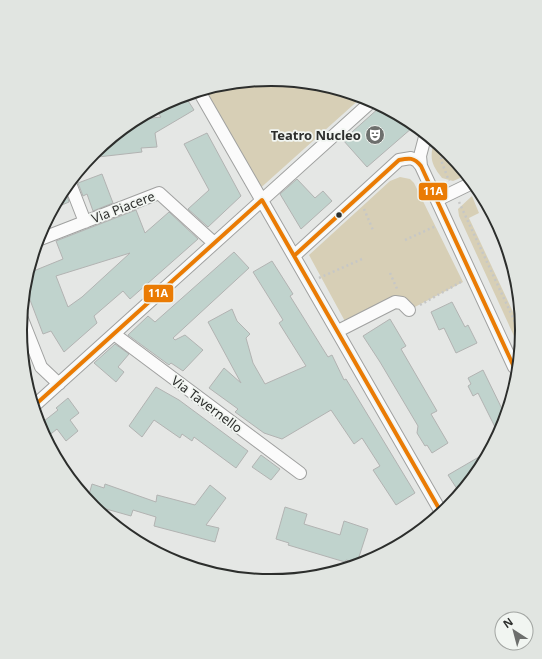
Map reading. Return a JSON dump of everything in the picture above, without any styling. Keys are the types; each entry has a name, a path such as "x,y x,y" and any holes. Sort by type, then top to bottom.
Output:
{"street":[{"path":"202,96 295,255 438,507"},
{"path":"38,402 367,105"},
{"path":"421,166 421,150 424,140"},
{"path":"295,255 401,159 414,159 421,166 512,364"},
{"path":"437,200 468,185"},
{"name":"Via Piacere","path":"72,188 85,222"},
{"name":"Via Piacere","path":"46,237 160,193 214,243"},
{"path":"338,331 395,302 402,303 409,310"},
{"path":"27,332 40,366 59,384"},
{"name":"Via Tavernello","path":"114,334 300,473"}],"path":[{"path":"441,155 441,160 454,192 514,321"},
{"path":"359,196 373,230"},
{"path":"405,240 447,221"},
{"path":"310,282 362,258"},
{"path":"409,310 473,276"}],"shaded area":[{"path":"255,86 287,86 319,90 357,101 256,192 203,95 223,90"},
{"path":"433,147 462,177 453,181 442,178 432,162"},
{"path":"400,177 410,179 414,183 463,282 411,309 405,301 347,325 309,255 390,181"},
{"path":"472,196 479,213 469,218 514,314 515,337 459,216 458,209"}],"building":[{"path":"188,100 194,110 155,133 157,147 141,148 142,152 98,157 122,136 148,118 161,117 158,113"},
{"name":"Teatro Nucleo","path":"377,110 410,129 367,167 343,140"},
{"path":"207,133 241,196 208,227 188,209 209,190 184,144"},
{"path":"102,174 113,203 93,211 87,194 83,196 78,183"},
{"path":"297,179 315,198 323,191 332,201 301,229 280,194"},
{"path":"67,196 69,202 61,205"},
{"path":"136,210 145,233 169,212 198,239 130,299 123,291 94,316 97,323 64,352 51,331 43,334 29,297 34,271 63,259 56,241","holes":["130,253 82,297 68,307 56,276"]},
{"path":"234,252 249,268 173,338 175,340 185,335 203,350 183,371 171,363 169,365 128,335 148,316 155,322"},
{"path":"272,261 293,294 290,296 328,357 332,355 344,380 346,379 415,493 396,505 373,470 380,466 362,438 354,444 331,410 282,439 264,433 235,412 238,409 209,388 224,368 241,383 208,322 232,309 237,321 250,334 246,338 253,363 265,384 306,366 279,323 283,320 253,272"},
{"path":"452,302 465,327 468,325 477,343 456,353 444,328 439,330 431,312"},
{"path":"390,319 406,346 401,349 437,411 431,414 448,443 432,453 427,445 425,446 417,433 418,426 363,336"},
{"path":"115,344 129,354 118,367 124,372 116,382 94,363"},
{"path":"483,370 502,408 495,426 478,393 473,396 468,386 471,384 468,378"},
{"path":"156,387 179,400 248,451 236,468 194,437 192,441 182,434 180,438 154,420 142,437 129,426"},
{"path":"68,398 79,413 70,420 78,431 66,441 57,429 51,434 45,420 58,410 56,408"},
{"path":"261,455 280,469 271,480 252,467"},
{"path":"479,457 465,478 456,488 448,475"},
{"path":"92,484 104,488 105,484 156,502 157,495 195,505 210,485 226,498 206,525 219,528 215,542 154,526 156,517 133,510 131,516 105,509 90,492"},
{"path":"285,507 307,514 304,524 340,535 344,521 368,529 359,557 349,561 346,560 345,562 288,545 289,543 276,539"}],"transit line":[{"name":"11A","path":"295,255 399,160 414,160 421,166 512,364"},
{"name":"11A","path":"38,402 262,200 438,507"}],"place":[{"name":"Teatro Nucleo","path":"375,135"}]}
